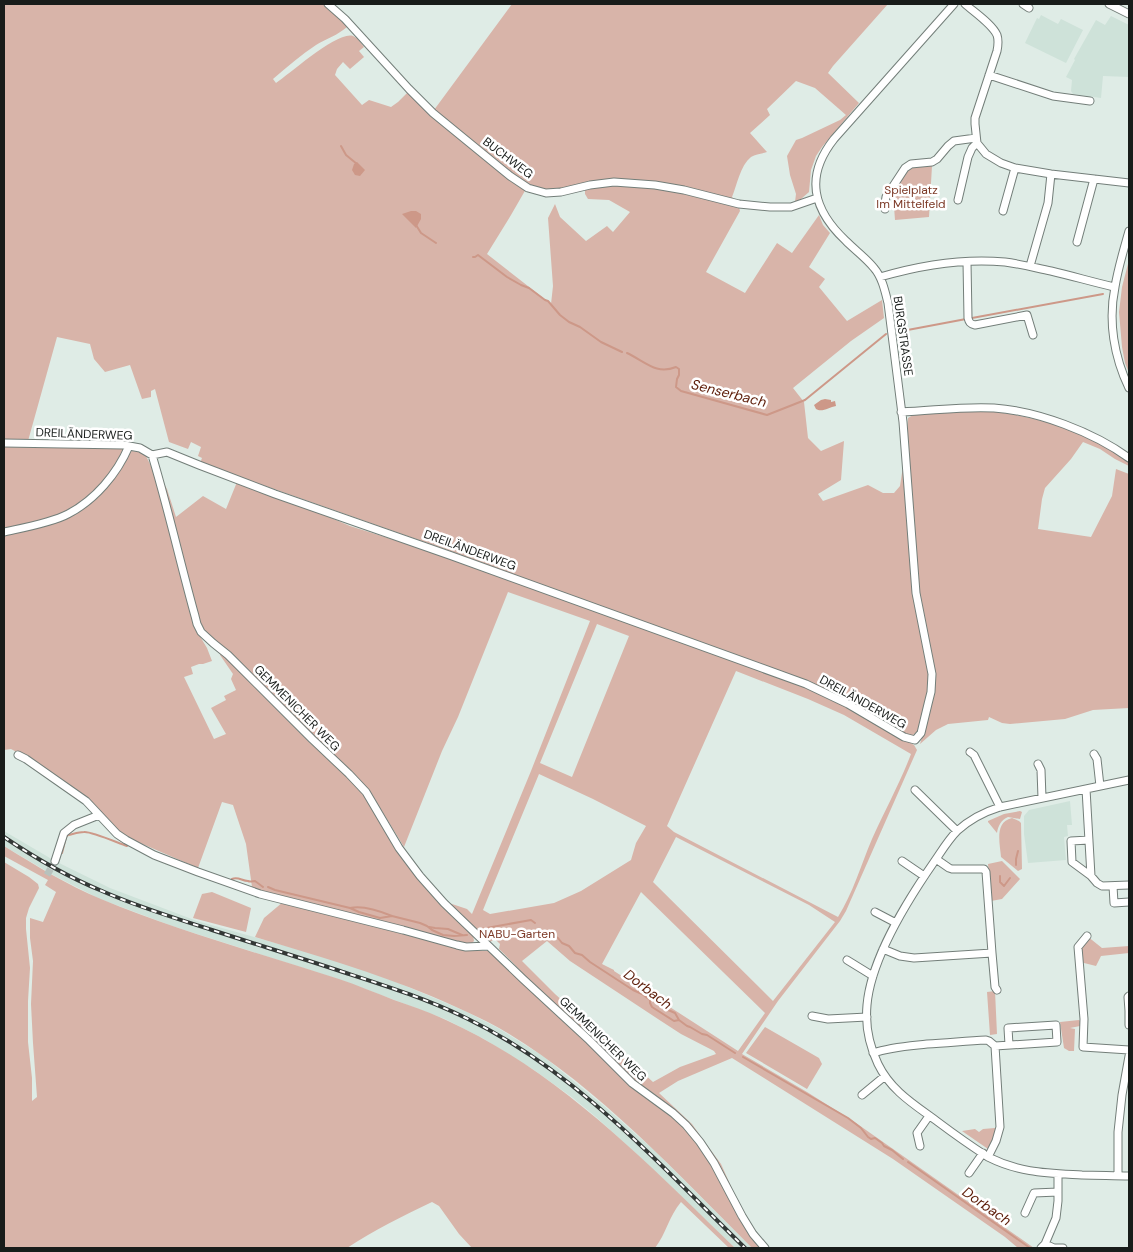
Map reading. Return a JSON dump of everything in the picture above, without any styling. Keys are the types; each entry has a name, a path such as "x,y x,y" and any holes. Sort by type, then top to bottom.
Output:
{"street":[{"name":"BUCHWEG","path":"328,4 345,19 433,113 510,176 528,188 546,193 614,182 655,185 684,190 739,204 783,208 817,198"},
{"name":"BURGSTRASSE","path":"915,740 921,733 931,692 932,674 916,593 902,412 888,303 880,277 874,267 846,242 832,227 823,213 817,198 816,176 819,163 828,147 954,4"},
{"path":"965,4 990,26 996,35 998,45 975,118 977,141 986,154 1001,164 1014,168 1129,183"},
{"path":"1109,4 1129,14"},
{"path":"989,75 1053,96 1090,101"},
{"path":"958,200 968,157 977,141"},
{"path":"885,209 886,197 905,168 911,164 932,162 954,142 977,141"},
{"path":"1003,211 1014,168"},
{"path":"1030,266 1048,204 1051,174"},
{"path":"1077,242 1094,179"},
{"path":"1129,231 1114,287 1112,308 1113,335 1119,364 1129,388"},
{"path":"880,277 928,265 987,261 1030,266 1114,287"},
{"path":"967,262 969,322 975,324 1027,315 1033,335"},
{"path":"902,412 972,408 1011,410 1052,421 1091,435 1129,458"},
{"name":"DREILÄNDERWEG","path":"4,443 129,446 140,448 152,455 167,452 275,494 790,677 836,698 904,737 915,740"},
{"path":"4,532 57,519 79,508 111,476 129,446"},
{"name":"GEMMENICHER WEG","path":"152,455 197,624 201,632 228,656 366,792 399,848 444,903 589,1040 632,1084 662,1104 686,1125 714,1163 742,1216 753,1234 765,1248"},
{"path":"970,752 974,755 1000,807"},
{"path":"1094,754 1097,759 1100,786"},
{"path":"18,755 86,801 117,834 136,846 163,858 247,890 457,945 466,947 488,946"},
{"path":"1038,764 1041,770 1042,798"},
{"path":"1129,780 1000,807 980,815 958,831 948,841 924,876 896,923 873,976 867,1004 868,1039 884,1076 904,1097 985,1155 1001,1163 1023,1170 1058,1174 1129,1176"},
{"path":"1086,789 1091,876"},
{"path":"915,790 958,831"},
{"path":"55,861 64,833 74,825 99,815"},
{"path":"1089,840 1071,841 1072,862 1102,886 1129,885"},
{"path":"936,859 952,869 984,868 986,872 992,953 997,990"},
{"path":"902,862 924,876"},
{"path":"1113,886 1114,903 1129,902"},
{"path":"876,912 896,923"},
{"path":"1088,936 1078,948 1084,1019 1083,1047 1129,1050"},
{"path":"884,949 900,956 914,958 992,953"},
{"path":"847,960 873,976"},
{"path":"1129,996 1129,1025"},
{"path":"812,1016 828,1019 867,1017"},
{"path":"874,1053 907,1046 986,1040 995,1046 1057,1042 1056,1025 1008,1028 1009,1045"},
{"path":"970,1173 996,1141 1000,1127 995,1046"},
{"path":"1118,1176 1118,1132 1129,1056"},
{"path":"862,1095 884,1076"},
{"path":"920,1146 915,1134 929,1116"},
{"path":"1058,1174 1056,1218 1043,1246 1063,1248"},
{"path":"1025,1213 1034,1193 1058,1192"}],"shaded area":[{"path":"1041,15 1058,24 1061,19 1083,30 1066,63 1025,43 1037,18 1039,19"},
{"path":"1111,16 1129,25 1129,77 1103,76 1101,98 1073,94 1071,91 1072,80 1066,77 1074,59 1096,20 1105,25"},
{"path":"357,162 365,170 360,176 355,175 352,170"},
{"path":"411,211 421,214 421,219 416,228 402,214"},
{"path":"825,399 831,400 831,402 835,401 836,406 823,410 816,409 814,405"},
{"path":"1070,801 1072,825 1067,825 1068,836 1064,837 1066,860 1028,863 1024,834 1024,816 1029,810"},
{"path":"4,831 55,861 110,888 197,921 332,959 394,981 465,1011 498,1028 543,1056 603,1105 655,1151 752,1248 735,1248 596,1117 534,1070 484,1039 445,1019 341,980 175,927 100,899 53,875 4,846"}],"green space":[{"path":"4,4 323,4 345,23 347,27 299,57 273,79 276,83 325,46 346,36 356,38 364,47 359,51 364,57 350,69 343,62 335,75 362,105 369,100 391,107 408,92 526,189 487,254 551,304 553,286 548,218 555,204 560,217 586,241 607,226 613,232 630,212 609,200 588,199 585,194 585,187 545,190 528,186 434,110 512,4 888,4 828,73 859,103 816,156 811,170 809,192 801,199 795,202 796,194 787,156 796,140 840,120 846,115 815,88 796,81 767,109 770,115 750,133 767,152 751,157 741,170 732,197 738,203 740,211 706,272 745,293 777,243 792,253 819,215 823,225 830,233 809,267 825,279 819,287 847,321 882,300 884,318 851,341 793,388 804,402 808,438 821,451 844,441 841,480 818,494 823,501 868,485 883,493 894,493 900,486 909,453 908,418 913,415 978,411 1024,416 1079,434 1113,451 1129,462 1129,466 1100,449 1083,442 1071,459 1045,488 1038,529 1091,537 1112,496 1116,469 1129,474 1129,708 1093,710 1065,719 1010,724 1002,723 989,717 988,720 948,724 936,730 920,744 929,713 922,715 916,732 911,736 907,736 849,702 805,680 635,620 453,552 200,463 202,458 198,456 201,447 191,442 188,449 169,442 155,389 151,391 151,397 142,399 130,365 105,372 94,359 90,344 57,337 28,441 4,441"},
{"name":"Spielplatz Im Mittelfeld","path":"932,166 929,217 895,220 893,193 905,171 914,167"},
{"path":"1129,260 1129,373 1122,347 1119,312 1122,287"},
{"path":"4,447 123,448 123,455 110,474 93,492 67,513 53,518 4,528"},
{"name":"NABU-Garten","path":"130,452 141,452 146,456 157,478 161,478 167,489 176,517 203,496 226,509 237,482 301,505 350,526 451,558 809,689 846,706 914,745 917,750 846,911 778,1001 742,1054 856,1123 1034,1248 1018,1248 893,1159 732,1058 678,1081 659,1093 692,1124 721,1164 743,1213 754,1231 769,1248 752,1248 663,1159 600,1101 534,1050 499,1028 409,987 344,964 255,937 264,918 283,902 463,950 490,951 537,997 542,993 499,949 500,944 495,939 490,942 449,903 467,909 472,914 590,621 508,592 404,847 369,790 352,772 209,634 198,633 212,661 191,667 193,674 184,677 214,739 226,734 211,708 226,700 224,696 236,690 231,679 233,674 220,655 221,653 309,742 343,772 363,794 406,862 473,935 474,941 467,945 260,891 252,887 246,844 233,805 222,802 198,868 124,836 24,756 11,749 4,750 4,534 64,519 119,472","holes":["597,624 629,636 572,777 540,763","736,671 844,715 911,754 838,917 674,832 667,826","539,774 646,826 636,843 631,860 581,891 554,903 490,914 483,910","676,837 809,905 835,922 773,1001 653,882","641,892 765,1013 738,1051 602,964","547,941 570,961 681,1034 714,1051 716,1054 680,1067 653,1082 555,994 522,961"]},
{"path":"1022,812 1020,819 1006,818 1000,824 997,833 988,822 1004,814"},
{"path":"1012,818 1021,823 1022,869 1018,871 1001,857 999,840 1000,829 1006,820"},
{"path":"4,846 64,881 130,911 189,932 353,984 433,1014 487,1041 527,1065 600,1121 735,1248 729,1248 681,1202 673,1213 655,1248 472,1248 459,1234 439,1206 432,1202 378,1229 347,1248 4,1248 4,862 29,877 38,884 39,888 26,918 30,968 28,1042 32,1078 32,1101 37,1097 31,1004 33,961 30,918 43,922 56,892 45,885 48,880 4,856"},
{"path":"1002,861 1020,879 1002,899 991,901 988,864"},
{"path":"212,892 251,908 246,932 193,918 202,894"},
{"path":"1087,936 1102,948 1129,946 1129,953 1101,956 1096,966 1080,962 1078,947"},
{"path":"995,991 997,1034 990,1035 987,992"},
{"path":"1079,1020 1080,1026 1070,1028 1075,1029 1074,1051 1069,1051 1064,1048 1060,1022"},
{"path":"765,1027 819,1058 822,1064 807,1089 746,1053"},
{"path":"995,1128 994,1136 988,1149 962,1131 975,1129 979,1132 983,1129"}],"waterway":[{"name":"Senserbach","path":"341,146 346,155 357,164"},
{"name":"Senserbach","path":"416,225 421,233 436,243"},
{"name":"Senserbach","path":"473,257 478,255 507,277 529,288 548,301 569,322 580,327 601,342 622,352"},
{"name":"Senserbach","path":"972,318 1103,294"},
{"name":"Senserbach","path":"897,332 966,319"},
{"name":"Senserbach","path":"627,353 657,368 669,369 676,367 679,369 676,387 681,391 767,415 805,400 886,334"},
{"name":"Dorbach","path":"62,853 66,837 82,832 92,833 127,846"},
{"path":"1016,865 1018,851"},
{"path":"1000,876 1000,882 1004,886 1010,878"},
{"name":"Dorbach","path":"232,879 255,881 263,887"},
{"name":"Dorbach","path":"268,887 350,908 380,918 392,916 420,923 443,935 467,935"},
{"path":"350,908 377,910 392,916"},
{"name":"Dorbach","path":"481,929 531,920 535,923"},
{"path":"429,927 448,929 462,935"},
{"name":"Dorbach","path":"553,935 569,946 575,953 582,955 633,990 642,994 650,1000 652,1007 674,1021 679,1020 687,1026 707,1035 735,1053"},
{"path":"650,1000 656,1001 675,1013 679,1020"},
{"name":"Dorbach","path":"743,1057 848,1118 861,1128 868,1137 871,1139 875,1138 903,1159"},
{"name":"Dorbach","path":"908,1162 1030,1248"}],"tunnel":[{"path":"47,875 55,861"}],"railway":[{"path":"4,837 64,873 116,897 170,917 404,992 466,1018 506,1040 544,1064 614,1121 745,1248"}]}
